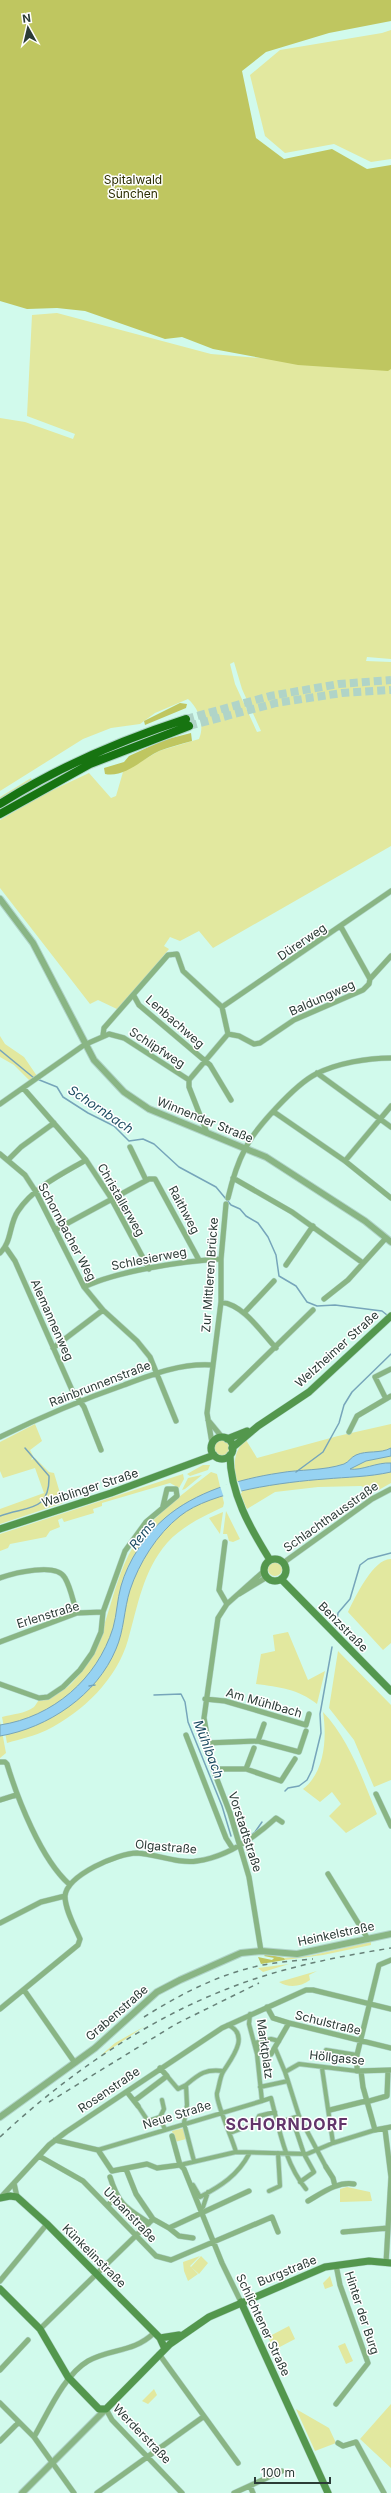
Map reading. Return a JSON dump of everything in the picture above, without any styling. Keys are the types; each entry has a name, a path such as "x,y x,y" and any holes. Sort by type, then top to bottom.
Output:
{"highway":[{"path":"0,804 149,731 188,722"},
{"path":"0,814 89,760"}],"main road":[{"name":"Welzheimer Straße","path":"231,1451 258,1426 309,1392 389,1318"},
{"name":"Welzheimer Straße","path":"212,1445 216,1439 225,1438 258,1426"},
{"path":"225,1438 231,1451 230,1471 239,1501 256,1538 270,1560"},
{"path":"212,1445 217,1457 230,1471"},
{"name":"Waiblinger Straße","path":"185,1465 212,1445"},
{"name":"Waiblinger Straße","path":"0,1529 118,1491 185,1465 217,1457 231,1451"},
{"path":"277,1559 283,1563 285,1571 281,1578 273,1580 266,1574 265,1566 270,1560 277,1559"},
{"name":"Benzstraße","path":"281,1578 391,1691"},
{"path":"1,2197 17,2197"},
{"name":"Künkelinstraße","path":"17,2197 47,2224 160,2338 162,2351"},
{"name":"Burgstraße","path":"106,2409 162,2351 182,2334 209,2317 313,2272 336,2265 369,2261 388,2263"},
{"name":"Werderstraße","path":"0,2289 40,2329 68,2377 98,2410 106,2409"},
{"name":"Schlichtener Straße","path":"241,2302 328,2493"},
{"path":"160,2338 182,2334"},
{"name":"Burgstraße","path":"98,2410 121,2388 127,2387"}],"street":[{"name":"Dürerweg","path":"222,1007 341,928 391,891"},
{"name":"Winnender Straße","path":"0,899 33,943 84,1045 107,1077 124,1092 149,1109 245,1147 290,1171 365,1221 391,1242"},
{"path":"341,928 370,979"},
{"path":"0,1104 24,1089 84,1045 102,1035 104,1028 134,996 168,955 177,954 183,971 222,1007 228,1034 190,1080"},
{"name":"Baldungweg","path":"228,1034 239,1036 254,1044 260,1043 294,1020 363,990 370,984 370,979 391,956"},
{"name":"Lenbachweg","path":"134,996 139,1005 210,1065 231,1100"},
{"name":"Schlipfweg","path":"102,1035 109,1034 124,1038 190,1080 189,1087 207,1133"},
{"path":"228,1198 233,1178 245,1147 274,1112 305,1081 317,1073 351,1064 391,1058"},
{"path":"317,1073 391,1127"},
{"name":"Christallerweg","path":"24,1089 86,1160 111,1198 149,1270"},
{"path":"345,1161 391,1106"},
{"path":"274,1112 345,1161 391,1198"},
{"path":"8,1160 21,1147 54,1123"},
{"path":"56,1230 111,1198 146,1180 130,1147"},
{"name":"Schornbacher Weg","path":"0,1154 25,1175 36,1192 84,1287 103,1310 137,1341 150,1357 176,1421"},
{"path":"0,1253 6,1248 17,1212 36,1192 86,1160"},
{"path":"233,1178 313,1226 363,1263"},
{"name":"Raithweg","path":"146,1180 155,1179 158,1183 199,1260"},
{"name":"Zur Mittleren Brücke","path":"212,1445 208,1419 212,1365 221,1302 221,1259 226,1204"},
{"path":"286,1265 313,1226"},
{"path":"324,1299 348,1280 386,1238"},
{"name":"Alemannenweg","path":"6,1248 15,1261 53,1348 79,1401 84,1407 101,1450"},
{"name":"Schlesierweg","path":"84,1287 102,1278 199,1260 221,1259"},
{"path":"244,1314 274,1281"},
{"path":"221,1302 231,1304 244,1314 276,1348"},
{"path":"53,1348 103,1310"},
{"path":"231,1390 276,1348 313,1310"},
{"name":"Rainbrunnenstraße","path":"0,1437 79,1401 156,1373 187,1365 212,1365"},
{"path":"386,1399 375,1377 391,1369"},
{"path":"349,1432 357,1416 391,1396"},
{"path":"208,1419 225,1438"},
{"name":"Schlachthausstraße","path":"283,1563 372,1499 391,1489"},
{"path":"0,1684 39,1698 48,1697 63,1687 92,1652 101,1632 103,1612 125,1551 146,1522 163,1506"},
{"path":"225,1542 219,1590 227,1604"},
{"path":"0,1578 38,1570 56,1570 65,1576 77,1613"},
{"name":"Vorstadtstraße","path":"261,1951 249,1877 230,1813 213,1769 207,1743 204,1718 218,1618 227,1604 266,1574"},
{"name":"Erlenstraße","path":"0,1642 77,1613 103,1612"},
{"name":"Am Mühlbach","path":"206,1699 225,1700 306,1725 309,1714"},
{"name":"Am Mühlbach","path":"258,1741 264,1724"},
{"name":"Am Mühlbach","path":"207,1743 258,1741 299,1752 306,1731"},
{"name":"Vorstadtstraße","path":"186,1735 226,1838 233,1849"},
{"path":"246,1769 254,1748"},
{"path":"213,1769 246,1769 281,1781 295,1758"},
{"path":"0,2009 78,1945 80,1939 65,1896 69,1884 36,1836 16,1795 3,1762"},
{"path":"376,1794 391,1826"},
{"path":"0,1800 16,1795"},
{"name":"Olgastraße","path":"69,1884 95,1867 124,1855 136,1853 196,1861 240,1846 276,1818 282,1822"},
{"path":"328,1874 368,1939"},
{"path":"0,1924 41,1902 65,1896"},
{"name":"Heinkelstraße","path":"261,1951 297,1954 391,1934"},
{"name":"Grabenstraße","path":"0,2117 75,2063 157,1992 235,1955 261,1951"},
{"path":"375,2130 366,2101 357,2055 379,1966 391,1960"},
{"name":"Rosenstraße","path":"1,2197 55,2140 160,2068 228,2025 250,2014 310,1989 391,2009"},
{"path":"24,1990 75,2063"},
{"name":"Schulstraße","path":"267,2007 273,2018 289,2024 391,2048"},
{"name":"Marktplatz","path":"250,2014 249,2024 256,2043 259,2058 262,2101"},
{"path":"271,2054 289,2024"},
{"path":"228,2025 233,2027 239,2042 227,2068 223,2071 217,2095 236,2152"},
{"path":"259,2050 256,2043 271,2039 278,2041"},
{"name":"Marktplatz","path":"275,2048 286,2072 299,2116 326,2167"},
{"path":"326,2050 357,2055"},
{"name":"Höllgasse","path":"286,2072 298,2064 322,2068 359,2071 389,2071 387,2096 366,2101"},
{"path":"160,2068 178,2089 186,2085 200,2073 208,2070 223,2071"},
{"path":"322,2068 333,2143"},
{"path":"136,2104 167,2076"},
{"name":"Marktplatz","path":"260,2087 288,2081"},
{"path":"186,2085 187,2105 184,2122 194,2161"},
{"path":"127,2092 148,2121 160,2117 164,2109 162,2100"},
{"path":"262,2101 270,2098 287,2153 300,2182 306,2189"},
{"name":"Neue Straße","path":"98,2150 165,2130 184,2122 262,2101"},
{"path":"328,2110 366,2101"},
{"path":"230,2133 256,2123 259,2116 275,2112"},
{"path":"278,2122 299,2116"},
{"path":"160,2117 165,2130"},
{"path":"292,2118 304,2154 314,2172 300,2182"},
{"path":"55,2140 98,2150 112,2171 147,2164 157,2168 180,2165 236,2152 249,2154 304,2154 317,2151 333,2143 375,2130 391,2127"},
{"path":"384,2128 390,2161 391,2177 388,2228 388,2263"},
{"name":"Schlichtener Straße","path":"172,2136 180,2165 184,2169 213,2241 241,2302"},
{"path":"268,2190 280,2186 281,2180 278,2153"},
{"path":"193,2185 200,2196 232,2180 249,2154"},
{"name":"Urbanstraße","path":"39,2156 76,2176 108,2205 156,2256 171,2260 272,2217 278,2232"},
{"path":"326,2167 333,2178 335,2186"},
{"path":"126,2169 136,2194 151,2221"},
{"path":"110,2177 116,2197 123,2205 151,2221 169,2228 179,2236 193,2238"},
{"path":"308,2201 335,2186 348,2182 354,2184"},
{"path":"14,2183 17,2197"},
{"path":"169,2228 249,2191"},
{"path":"203,2207 208,2192"},
{"path":"108,2205 116,2197"},
{"path":"40,2329 151,2221"},
{"path":"0,2281 47,2224"},
{"path":"343,2232 388,2228"},
{"name":"Hinter der Burg","path":"336,2265 340,2285 368,2363 336,2404"},
{"path":"34,2437 68,2377 86,2362 143,2343 154,2333"},
{"path":"0,2370 28,2340"},
{"name":"Künkelinstraße","path":"162,2351 176,2376 203,2417 238,2463"},
{"path":"0,2403 34,2437 51,2463 74,2493"},
{"name":"Burgstraße","path":"22,2493 106,2409"},
{"name":"Werderstraße","path":"106,2409 112,2420 182,2493"},
{"name":"Burgstraße","path":"92,2423 98,2410"},
{"path":"97,2493 147,2455 203,2417"},
{"path":"0,2441 19,2422"},
{"path":"338,2443 342,2446 356,2442 384,2493"},
{"path":"234,2493 282,2471"},
{"path":"250,2486 253,2493"}],"green space":[{"name":"Spitalwald Sünchen","path":"0,0 391,0 391,21 329,33 266,52 242,71 256,138 284,159 332,149 367,169 391,165 391,369 388,371 298,365 213,349 182,337 165,339 85,311 57,308 27,309 0,301"},
{"path":"391,30 391,159 371,162 334,144 285,153 265,136 250,75 280,50 382,33"},
{"path":"57,313 211,354 391,369 391,659 367,657 366,661 391,662 391,846 213,948 199,931 180,941 170,937 164,946 169,949 119,1010 98,1000 90,1004 0,888 0,820 40,796 89,773 111,798 116,796 123,772 159,751 199,739 201,734 201,723 198,712 188,699 155,713 140,724 111,728 83,739 0,791 0,418 25,422 73,439 75,434 27,416 32,315","holes":["234,662 242,689 261,731 257,732 235,684 230,664"]},
{"path":"180,703 187,704 186,708 145,725 144,721"},
{"path":"191,733 192,741 159,751 126,771 105,774 104,768 124,762 129,756 164,740"},
{"path":"31,778 37,794 0,818 0,797"},
{"path":"0,1036 5,1044 24,1057 37,1076 30,1081 14,1065 0,1057"},
{"path":"35,1424 42,1441 30,1450 33,1456 31,1460 35,1458 49,1472 54,1473 63,1503 0,1524 0,1509 44,1493 35,1468 3,1478 0,1471 0,1442"},
{"path":"391,1424 391,1483 375,1492 361,1486 318,1487 275,1492 247,1509 237,1483 235,1473 236,1455 246,1440 257,1458 338,1436"},
{"path":"222,1440 228,1442 230,1448 228,1454 222,1456 216,1454 214,1448 216,1442"},
{"path":"203,1465 210,1465 208,1470 190,1476 187,1474"},
{"path":"211,1472 217,1474 224,1503 223,1507 179,1531 159,1554 152,1565 142,1589 123,1654 107,1681 86,1704 60,1723 38,1734 7,1743 2,1717 30,1709 34,1707 39,1700 67,1688 84,1669 100,1636 124,1564 140,1536 158,1515"},
{"path":"183,1474 184,1479 179,1488 170,1483 102,1503 102,1506 93,1509 94,1513 64,1522 62,1518 58,1520 60,1527 50,1531 46,1537 10,1544 8,1548 0,1551 0,1534"},
{"path":"202,1475 185,1489 182,1490 188,1478"},
{"path":"226,1511 240,1539 233,1542 229,1541 227,1534 223,1534"},
{"path":"223,1512 220,1534 209,1518"},
{"path":"391,1559 391,1643 383,1650 348,1612 360,1588 372,1571 385,1560"},
{"path":"275,1562 280,1564 282,1569 280,1574 275,1576 270,1574 268,1569 270,1564"},
{"path":"288,1632 308,1680 325,1671 317,1704 295,1692 256,1684 261,1654 275,1651 273,1635"},
{"path":"338,1651 391,1705 391,1780 374,1787 354,1740 329,1708"},
{"path":"323,1712 341,1735 348,1748 377,1814 346,1833 329,1816 341,1804 332,1792 320,1802 303,1789 316,1773 323,1754 325,1733"},
{"path":"0,1721 6,1753 0,1758"},
{"path":"371,1942 371,1945 323,1955 285,1960 284,1958 309,1956"},
{"path":"266,1954 284,1958 285,1960 261,1964 258,1957 272,1960 274,1958 264,1956"},
{"path":"289,1964 263,1972 258,1968"},
{"path":"317,1971 309,1975 310,1980 303,1984 290,1986 279,1982"},
{"path":"145,2026 99,2057 115,2043"},
{"path":"184,2128 186,2139 175,2142 172,2131"},
{"path":"347,2187 370,2192 372,2201 340,2202 340,2189"},
{"path":"200,2256 190,2266 198,2274 188,2281 184,2271 183,2262"},
{"path":"201,2256 208,2263 199,2274 191,2267"},
{"path":"330,2276 333,2286 325,2289 323,2283"},
{"path":"289,2326 295,2339 274,2350 268,2337"},
{"path":"345,2343 353,2361 346,2364 338,2346"},
{"path":"154,2389 157,2395 148,2404 142,2401"},
{"path":"391,2404 391,2468 360,2439"},
{"path":"296,2409 329,2428 336,2443 315,2451"}],"water":[{"path":"391,1448 391,1456 366,1461 350,1469 359,1469 391,1463 391,1472 366,1476 309,1480 249,1489 210,1500 193,1507 180,1516 156,1540 138,1570 128,1597 119,1642 108,1666 97,1681 84,1695 53,1717 36,1726 0,1736 0,1725 19,1721 38,1714 55,1704 70,1693 96,1664 106,1646 113,1628 121,1586 128,1567 144,1540 165,1518 177,1509 204,1494 233,1483 279,1473 336,1466 346,1463 354,1456 360,1454 382,1451"}],"pier":[{"path":"238,1481 242,1493 224,1498 220,1486"}],"waterway":[{"name":"Schornbach","path":"0,1050 34,1078"},
{"name":"Schornbach","path":"37,1079 57,1087 63,1097 88,1113 114,1126 129,1141 143,1139 154,1144 179,1167 216,1187 231,1205 240,1209 246,1216 258,1223 268,1237 276,1255 279,1276 296,1286 307,1302 317,1306 335,1305 382,1311 387,1315"},
{"name":"Schornbach","path":"296,1472 323,1452 339,1423 344,1405 352,1392 391,1354"},
{"path":"0,1516 35,1506 41,1502 48,1488 49,1476 25,1448"},
{"name":"Mühlbach","path":"336,1627 338,1613 350,1599 360,1565 368,1559 391,1553"},
{"name":"Mühlbach","path":"285,1791 288,1788 299,1786 307,1780 312,1770 321,1733 320,1714 332,1647"},
{"name":"Mühlbach","path":"89,1686 95,1685"},
{"name":"Mühlbach","path":"154,1695 181,1694 185,1702 188,1722 222,1806 231,1836"},
{"name":"Mühlbach","path":"245,1839 255,1832 262,1822"}],"tunnel":[{"path":"186,719 270,696 339,684 391,680"},
{"path":"189,726 276,703 342,693 391,690"}],"railway":[{"path":"0,2137 51,2093 106,2052 166,2017 196,2002 227,1989 287,1969 329,1959 391,1948"},
{"path":"144,2017 171,2001 213,1980 243,1970 265,1965 313,1959"},
{"path":"49,2102 176,2024 259,1983"}],"district":[{"name":"SCHORNDORF","path":"287,2124"}],"water label":[{"name":"Rems","path":"142,1534"}]}
